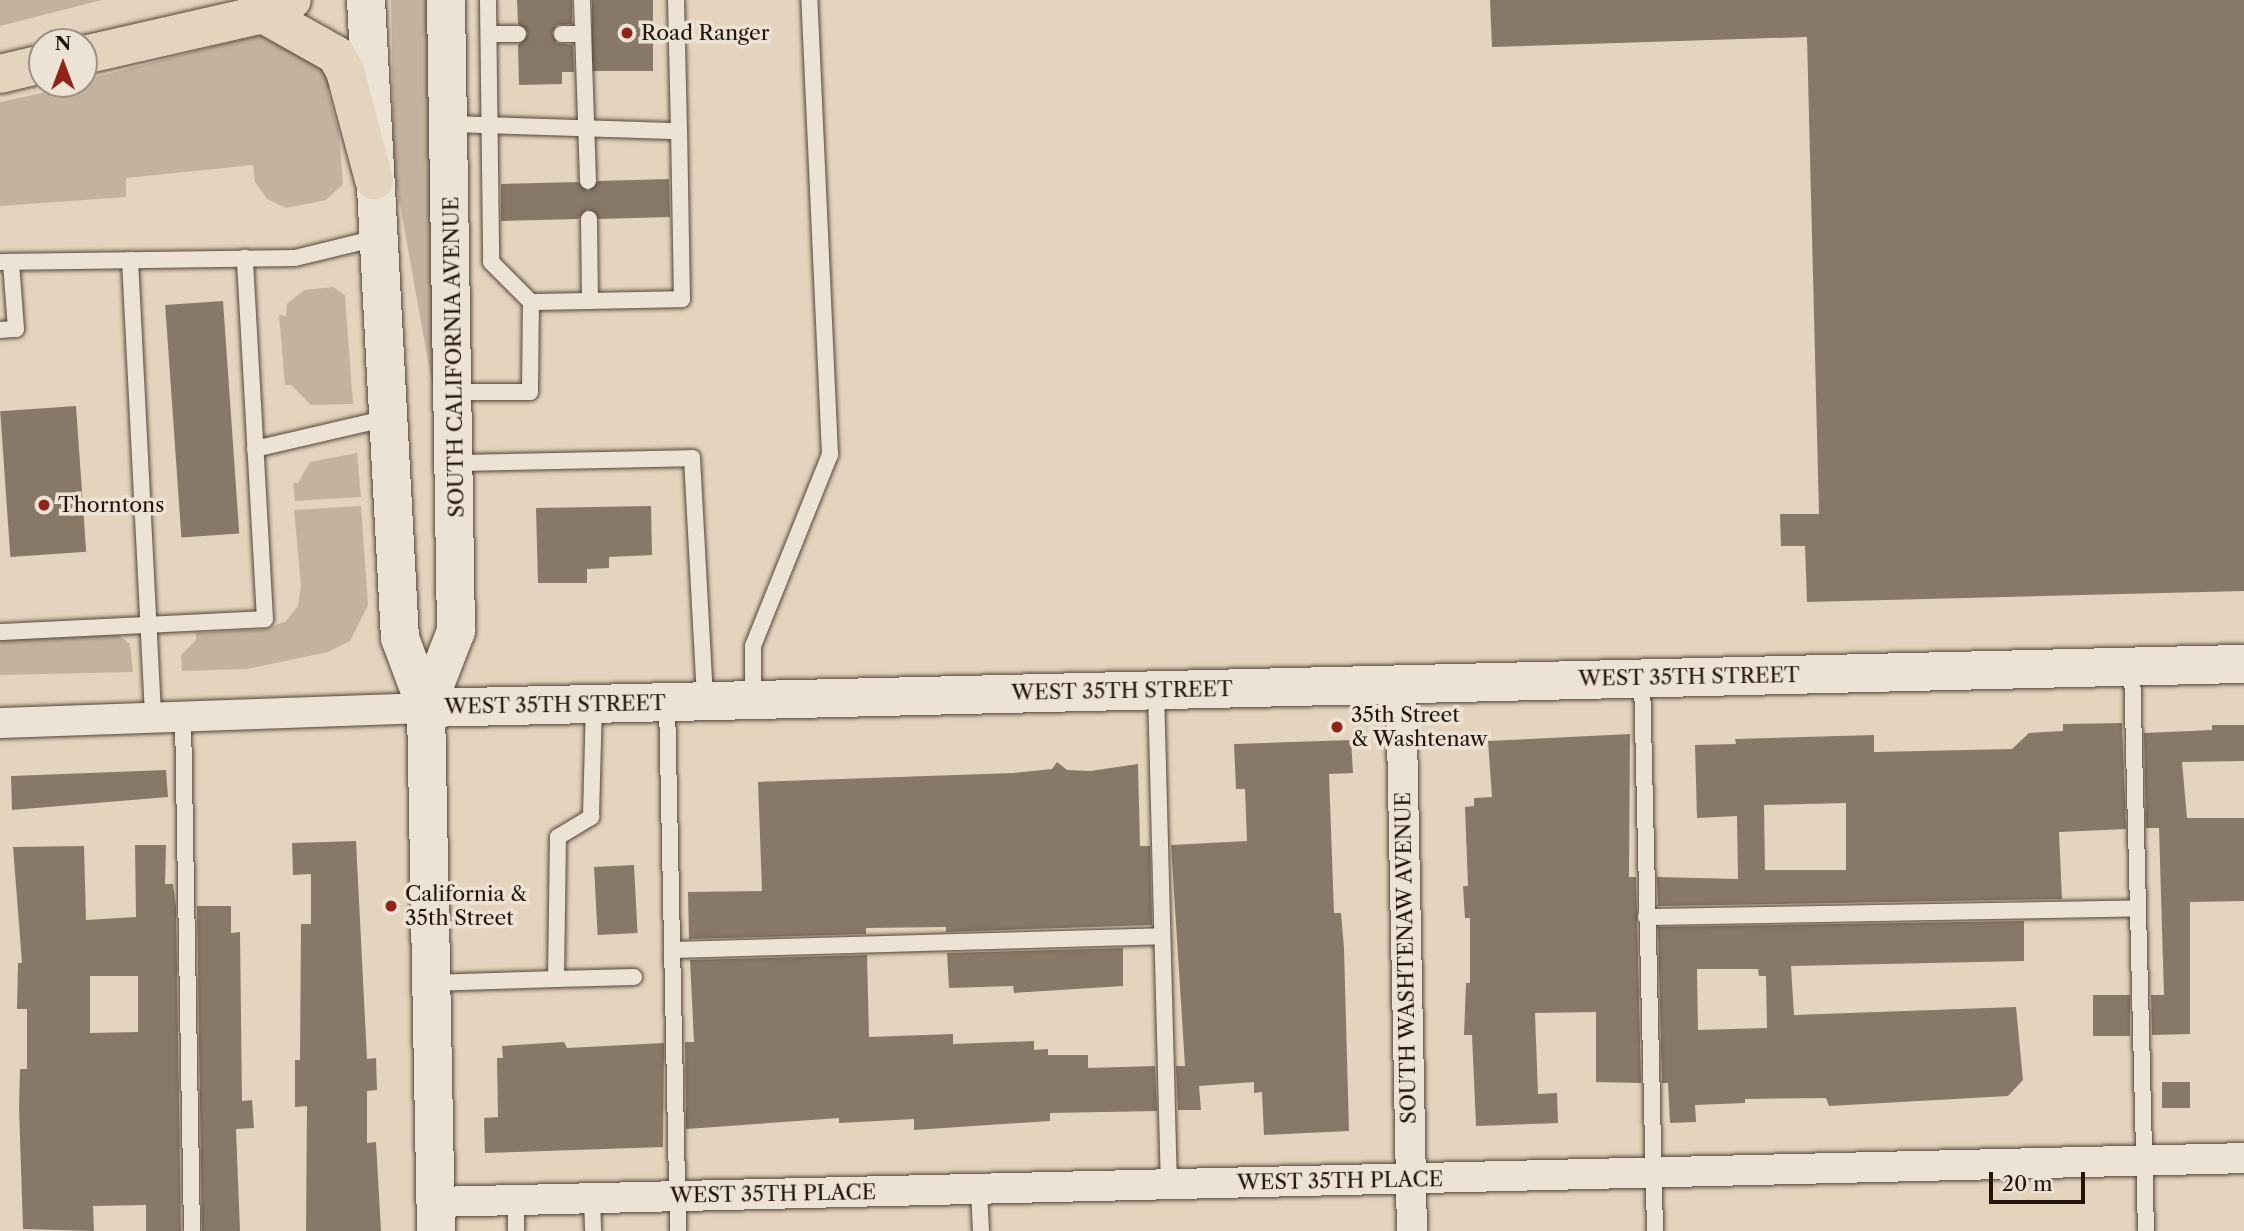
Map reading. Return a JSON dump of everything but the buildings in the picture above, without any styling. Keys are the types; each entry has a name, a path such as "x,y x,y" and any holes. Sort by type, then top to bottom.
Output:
{"highway":[{"path":"98,52 278,7 336,55 345,71 374,180"},
{"path":"0,74 28,67"}],"main road":[{"name":"SOUTH CALIFORNIA AVENUE","path":"366,0 400,638 426,708 436,1217"},
{"name":"SOUTH CALIFORNIA AVENUE","path":"426,708 456,631 451,124 446,0"},
{"name":"WEST 35TH STREET","path":"426,708 2244,664"}],"street":[{"name":"SOUTH WASHTENAW AVENUE","path":"1401,685 1412,1231"},
{"name":"WEST 35TH STREET","path":"0,723 426,708"},
{"name":"WEST 35TH PLACE","path":"436,1217 516,1201 2244,1158"}],"lane":[{"path":"455,392 530,392 531,302 491,262 488,0"},
{"path":"582,0 588,181"},
{"path":"531,302 682,299 676,0"},
{"path":"753,700 753,646 830,454 809,0"},
{"path":"489,34 518,34"},
{"path":"562,34 583,34"},
{"path":"451,124 679,131"},
{"path":"589,219 590,301"},
{"path":"0,330 16,329 6,262 295,258 377,238"},
{"path":"0,632 265,619 246,258"},
{"path":"130,260 153,718"},
{"path":"256,449 388,418"},
{"path":"456,463 692,458 705,701"},
{"path":"2132,667 2146,1231"},
{"path":"1642,679 1655,1231"},
{"path":"1156,691 1169,1185"},
{"path":"667,702 678,1231"},
{"path":"556,979 558,837 591,817 594,704"},
{"path":"183,717 192,1231"},
{"path":"1646,917 2138,908"},
{"path":"672,950 1162,936"},
{"path":"432,983 634,977"},
{"path":"979,1189 981,1231"},
{"path":"592,1199 593,1231"},
{"path":"516,1201 516,1231"}],"shaded area":[{"path":"0,0 102,0 0,26"},
{"path":"391,0 429,0 437,411 394,171"},
{"path":"255,36 285,37 340,85 327,89 339,132 343,184 326,200 286,208 267,199 255,182 253,165 126,178 126,197 0,206 0,102 28,96 98,98 98,76"},
{"path":"333,287 345,295 353,404 311,405 291,385 285,385 279,315 286,316 287,304 304,290"},
{"path":"357,453 361,497 295,501 293,483 298,483 310,462"},
{"path":"361,506 368,605 350,641 328,652 247,669 182,671 181,655 196,640 196,633 266,629 286,621 298,606 301,586 294,510"},
{"path":"117,634 130,644 133,672 0,675 0,637"}],"place":[{"name":"Road Ranger","path":"627,33"},
{"name":"Thorntons","path":"44,505"},
{"name":"35th Street & Washtenaw","path":"1337,727"},
{"name":"California & 35th Street","path":"391,906"}]}
